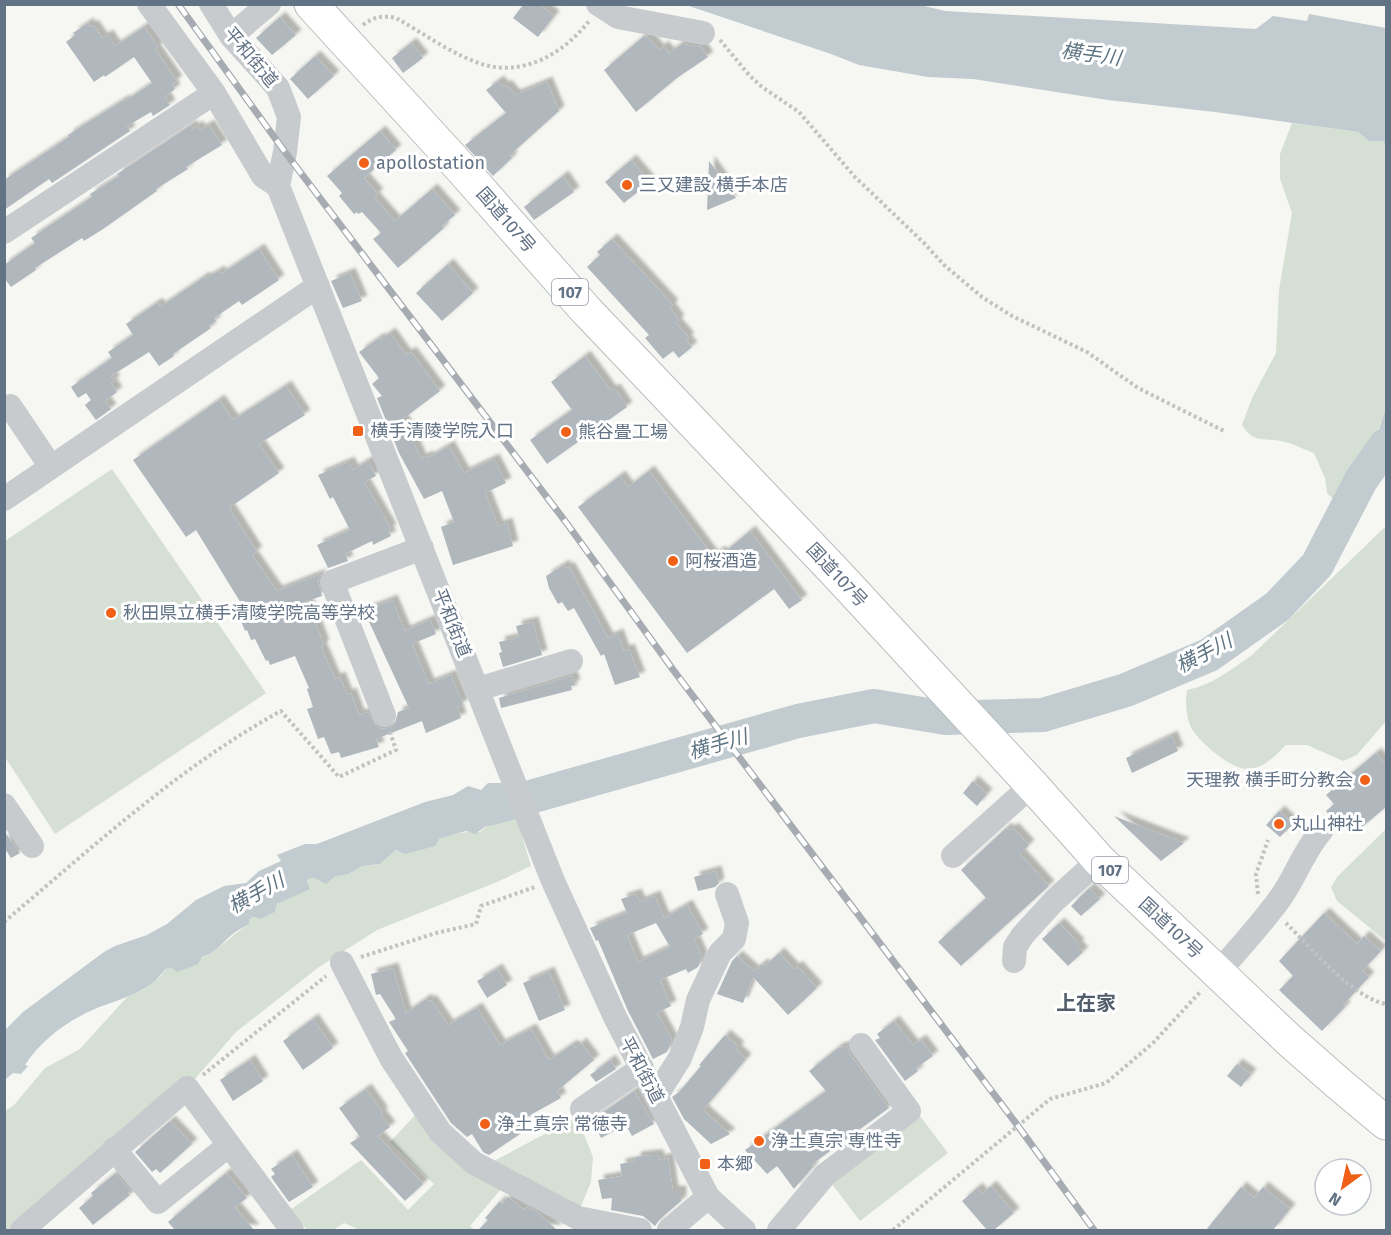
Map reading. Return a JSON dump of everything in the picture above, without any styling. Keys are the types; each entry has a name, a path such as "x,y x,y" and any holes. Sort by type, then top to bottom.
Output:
{"highway":[{"name":"国道107号","path":"310,4 459,166 585,309 837,574 1099,860 1338,1083 1386,1123"}],"street":[{"path":"149,4 214,93 263,176 278,186"},
{"name":"平和街道","path":"211,4 231,36 278,88 289,117 278,186 548,868 615,1017 708,1197 744,1230"},
{"path":"231,36 269,4"},
{"path":"599,5 618,16 703,33"},
{"path":"4,232 214,93"},
{"path":"4,499 318,286"},
{"path":"4,410 10,406 51,467"},
{"path":"384,715 332,582 422,548"},
{"path":"478,689 571,661"},
{"path":"952,856 1032,785"},
{"path":"4,805 32,846"},
{"path":"1222,976 1272,921 1281,897 1311,842 1322,830"},
{"path":"1014,960 1015,947 1023,935 1055,900 1099,860"},
{"path":"656,1096 680,1058 692,1027 698,1000 720,953 734,939 737,923 727,894"},
{"path":"342,963 391,1058 409,1086 440,1132 474,1163 578,1218 640,1230"},
{"path":"779,1230 825,1175 909,1112 861,1045"},
{"path":"582,1109 642,1068"},
{"path":"22,1230 40,1217 114,1149 187,1088 292,1230"},
{"path":"114,1149 158,1202 229,1145"},
{"path":"669,1230 708,1197"}],"path":[{"path":"343,40 370,19 386,16 396,18 475,61 505,68 532,64 553,55 580,33 599,5"},
{"path":"703,33 716,36 762,87 799,112 855,177 944,265 982,297 1012,316 1087,352 1138,388 1226,432"},
{"path":"4,922 161,789 247,729 281,711 339,777 396,750 384,715"},
{"path":"1268,840 1256,874 1272,921 1364,995 1386,1004"},
{"path":"892,1230 1050,1099 1106,1083 1153,1043 1222,976"}],"shaded area":[{"path":"1292,123 1358,132 1369,141 1382,141 1386,144 1386,408 1377,433 1358,469 1333,499 1327,493 1325,478 1314,453 1285,442 1254,437 1242,425 1252,398 1276,353 1279,290 1292,213 1280,179 1280,154"},
{"name":"秋田県立横手清陵学院高等学校","path":"112,469 266,693 55,834 5,757 5,541"},
{"path":"1386,526 1386,721 1357,755 1343,761 1307,745 1286,745 1266,763 1251,769 1236,766 1219,756 1191,727 1187,711 1187,690 1213,681 1252,655"},
{"path":"517,819 531,866 377,930 319,967 236,1032 187,1088 22,1230 5,1230 4,1112 14,1105 45,1068 80,1049 127,997 144,989 161,976 165,969 189,963 211,953 250,924 249,920 253,917 261,919 275,912 277,904 309,888 307,882 309,878 349,874 362,866 380,864 396,850 405,854 442,838 461,833 480,832 489,824"},
{"path":"1386,829 1386,941 1337,901 1331,887 1338,876"},
{"path":"917,1112 948,1153 860,1221 829,1180"},
{"path":"417,1113 502,1188 470,1226 475,1230 360,1230 344,1223 333,1230 307,1230 290,1210 361,1160 408,1210 434,1184 390,1142"},
{"path":"577,1117 593,1157 591,1182 579,1211 492,1162"}],"water":[{"path":"916,4 945,11 1256,29 1273,16 1307,21 1309,14 1386,28 1386,144 1382,141 1369,141 1358,132 1108,100 973,79 928,77 859,65 686,5"},
{"path":"1386,408 1386,456 1364,498 1346,489 1377,435"},
{"path":"488,783 504,783 517,819 489,824 475,834 466,831 439,839 435,846 409,853 405,854 396,850 380,864 362,866 349,874 334,877 326,884 315,878 309,878 307,882 310,889 277,904 275,912 261,919 253,917 249,920 250,924 232,934 213,952 202,957 198,964 177,972 172,968 165,969 144,989 97,1008 66,1024 39,1047 21,1074 13,1073 5,1080 4,1031 23,1012 104,952 147,935 167,924 196,900 224,886 246,883 259,871 281,861 277,855 305,844 317,844 425,802 453,795 468,786 481,790"}],"building":[{"path":"524,4 539,4 554,16 538,37 513,18"},
{"path":"280,17 296,35 272,55 256,38"},
{"path":"88,23 90,27 93,25 102,38 108,35 115,46 144,27 158,47 155,49 177,81 172,84 175,89 165,97 170,105 153,116 151,112 127,126 130,131 52,183 49,179 4,210 4,180 69,137 68,135 152,83 134,57 94,82 66,42 75,35 73,33"},
{"path":"644,36 648,37 659,50 663,46 669,53 682,44 701,47 708,57 677,78 636,112 604,70"},
{"path":"411,43 423,58 403,73 392,58"},
{"path":"315,56 334,76 308,99 290,79"},
{"path":"498,81 504,87 506,85 515,95 547,82 559,111 510,155 512,158 493,176 465,145 506,113 486,90"},
{"path":"191,125 193,129 197,126 200,130 209,125 222,145 186,167 188,169 156,189 157,191 103,229 84,241 82,238 35,268 36,270 11,287 4,278 4,265 35,243 31,238 92,197 90,194 119,176 117,174"},
{"path":"380,131 396,150 364,178 378,194 374,197 395,221 432,189 455,215 442,226 444,228 398,268 373,239 381,233 362,212 354,214 339,196 342,193 327,176"},
{"name":"三又建設 横手本店","path":"631,160 650,182 624,203 605,182"},
{"path":"709,161 736,198 707,210"},
{"path":"563,176 574,192 534,220 524,207"},
{"path":"612,239 673,305 670,308 679,320 676,323 689,338 686,340 692,347 679,358 673,351 663,359 645,338 649,335 587,267 600,255 597,252"},
{"path":"259,249 279,280 242,305 239,301 214,318 216,321 209,326 211,328 159,366 149,352 111,376 115,381 111,383 117,392 105,401 111,409 96,420 85,405 91,400 86,393 78,398 71,387 112,358 108,352 133,335 126,324 157,303 160,307 204,277 205,279 219,271 221,274"},
{"path":"448,264 473,293 442,321 416,293"},
{"path":"350,273 362,301 343,308 331,281"},
{"path":"390,333 406,355 411,352 440,391 403,419 421,459 427,456 428,458 449,446 464,473 494,459 506,483 485,493 498,526 507,523 513,546 453,565 441,527 454,522 442,491 424,499 399,453 377,398 382,396 372,384 379,378 359,352"},
{"path":"585,356 611,391 615,389 627,407 547,464 530,440 572,410 551,382"},
{"path":"286,386 305,415 259,444 279,473 229,508 257,552 252,555 277,591 321,574 318,580 322,596 307,601 324,645 321,647 335,679 340,677 347,695 351,693 359,715 368,712 376,726 382,729 389,728 395,723 398,712 409,708 364,611 392,600 405,631 430,620 436,634 412,644 429,684 451,675 463,705 457,707 461,718 426,733 422,721 376,739 379,747 341,758 339,752 331,754 324,737 318,739 307,709 313,707 307,689 309,688 295,656 270,665 268,660 266,661 255,639 251,640 247,630 245,631 239,616 247,613 196,530 186,537 133,460 219,400 233,420"},
{"path":"368,461 376,476 364,482 391,529 388,531 391,536 373,545 372,541 345,554 348,561 328,568 317,545 350,530 333,497 330,499 318,475 349,462 353,470"},
{"name":"阿桜酒造","path":"649,471 713,556 720,551 722,554 750,531 802,600 789,609 774,589 687,653 578,507 620,476 628,487"},
{"path":"564,565 566,569 569,567 608,638 618,634 624,651 629,649 640,677 615,685 604,654 601,656 574,608 568,611 562,602 558,604 549,588 546,576"},
{"path":"533,622 542,655 503,667 499,642 519,637 516,626"},
{"path":"572,676 575,685 571,686 572,690 501,708 499,698"},
{"path":"1172,736 1178,751 1132,773 1126,758"},
{"name":"天理教 横手町分教会","path":"1376,753 1386,766 1386,807 1356,832 1349,823 1341,830 1326,811 1334,804 1326,795"},
{"path":"973,781 987,794 977,806 963,793"},
{"name":"丸山神社","path":"1279,811 1293,824 1280,837 1266,825"},
{"path":"1114,816 1184,843 1161,861"},
{"path":"1006,828 1009,831 1013,828 1029,845 1020,854 1049,886 961,966 938,942 986,898 961,870"},
{"path":"4,831 20,853 11,858 4,847"},
{"path":"716,871 719,883 715,887 698,891 694,877"},
{"path":"1089,888 1100,899 1081,916 1071,906"},
{"path":"636,894 640,902 655,896 664,918 687,905 703,934 694,939 702,957 698,967 688,973 686,969 660,980 671,1006 657,1013 672,1040 667,1052 653,1059 628,1011 598,940 596,941 590,928 627,913 621,899","holes":["656,923 670,947 638,962 627,935"]},
{"path":"1324,913 1357,944 1364,936 1381,951 1362,971 1369,977 1322,1031 1279,990 1293,976 1279,961"},
{"path":"1059,923 1079,944 1077,946 1083,952 1068,966 1042,939"},
{"path":"779,953 794,969 797,966 817,988 788,1015 753,977 743,1003 717,994 732,961 737,956 754,971 762,964 765,966"},
{"path":"393,968 406,1013 426,999 428,1002 431,1000 448,1025 477,1008 500,1045 531,1029 549,1060 572,1045 576,1048 581,1043 594,1060 557,1091 561,1098 525,1118 526,1120 515,1127 520,1134 489,1155 483,1152 472,1134 467,1137 451,1123 405,1053 408,1051 389,1022 396,1019 380,994 376,995 371,974"},
{"path":"497,969 507,985 487,998 477,981"},
{"path":"549,972 565,1010 539,1021 523,983"},
{"path":"313,1019 333,1048 303,1070 283,1041"},
{"path":"894,1021 913,1045 921,1040 933,1056 916,1068 918,1071 905,1081 875,1040 880,1038 877,1034"},
{"path":"725,1035 739,1047 736,1050 746,1059 703,1110 730,1134 711,1144 684,1119 672,1097 679,1092"},
{"path":"847,1046 849,1053 889,1108 811,1165 813,1167 794,1189 777,1166 767,1174 745,1150 826,1091 809,1071 838,1048"},
{"path":"250,1060 263,1081 233,1101 220,1080"},
{"path":"610,1060 616,1069 596,1082 590,1075"},
{"path":"1237,1064 1251,1074 1241,1087 1227,1076"},
{"path":"366,1089 390,1127 378,1136 423,1184 405,1201 350,1143 360,1137 339,1108"},
{"path":"634,1091 654,1124 632,1136 626,1125 601,1138 592,1120"},
{"path":"170,1121 192,1144 160,1173 156,1169 152,1172 135,1152"},
{"path":"292,1155 313,1187 289,1202 271,1177 275,1174 271,1169"},
{"path":"658,1155 659,1160 668,1158 673,1191 681,1191 681,1201 655,1226 643,1216 611,1210 612,1198 602,1199 598,1180 622,1176 620,1164 636,1161 635,1157"},
{"path":"116,1173 130,1191 128,1193 130,1195 93,1225 79,1208 93,1196 91,1193"},
{"path":"226,1173 247,1198 235,1207 254,1230 175,1230 168,1222"},
{"path":"991,1186 1014,1213 994,1230 987,1230 962,1201 977,1188 982,1194"},
{"path":"1241,1187 1254,1198 1263,1187 1290,1209 1273,1230 1206,1230"},
{"path":"508,1197 524,1210 526,1207 537,1212 557,1230 478,1230 488,1220 485,1218 500,1201 502,1204"}],"waterway":[{"name":"横手川","path":"488,809 798,721 874,706 946,718 1043,715 1126,690 1209,655 1277,607 1317,565 1361,480 1386,445"}],"railway":[{"path":"178,4 285,152 568,525 674,671 1094,1230"}],"place":[{"name":"apollostation","path":"364,163"},
{"name":"三又建設 横手本店","path":"627,185"},
{"name":"横手清陵学院入口","path":"358,431"},
{"name":"熊谷畳工場","path":"566,432"},
{"name":"阿桜酒造","path":"673,561"},
{"name":"秋田県立横手清陵学院高等学校","path":"111,613"},
{"name":"天理教 横手町分教会","path":"1365,780"},
{"name":"丸山神社","path":"1279,824"},
{"name":"浄土真宗 常徳寺","path":"485,1124"},
{"name":"浄土真宗 専性寺","path":"759,1141"},
{"name":"本郷","path":"705,1164"}],"district":[{"name":"上在家","path":"1086,1003"}]}
